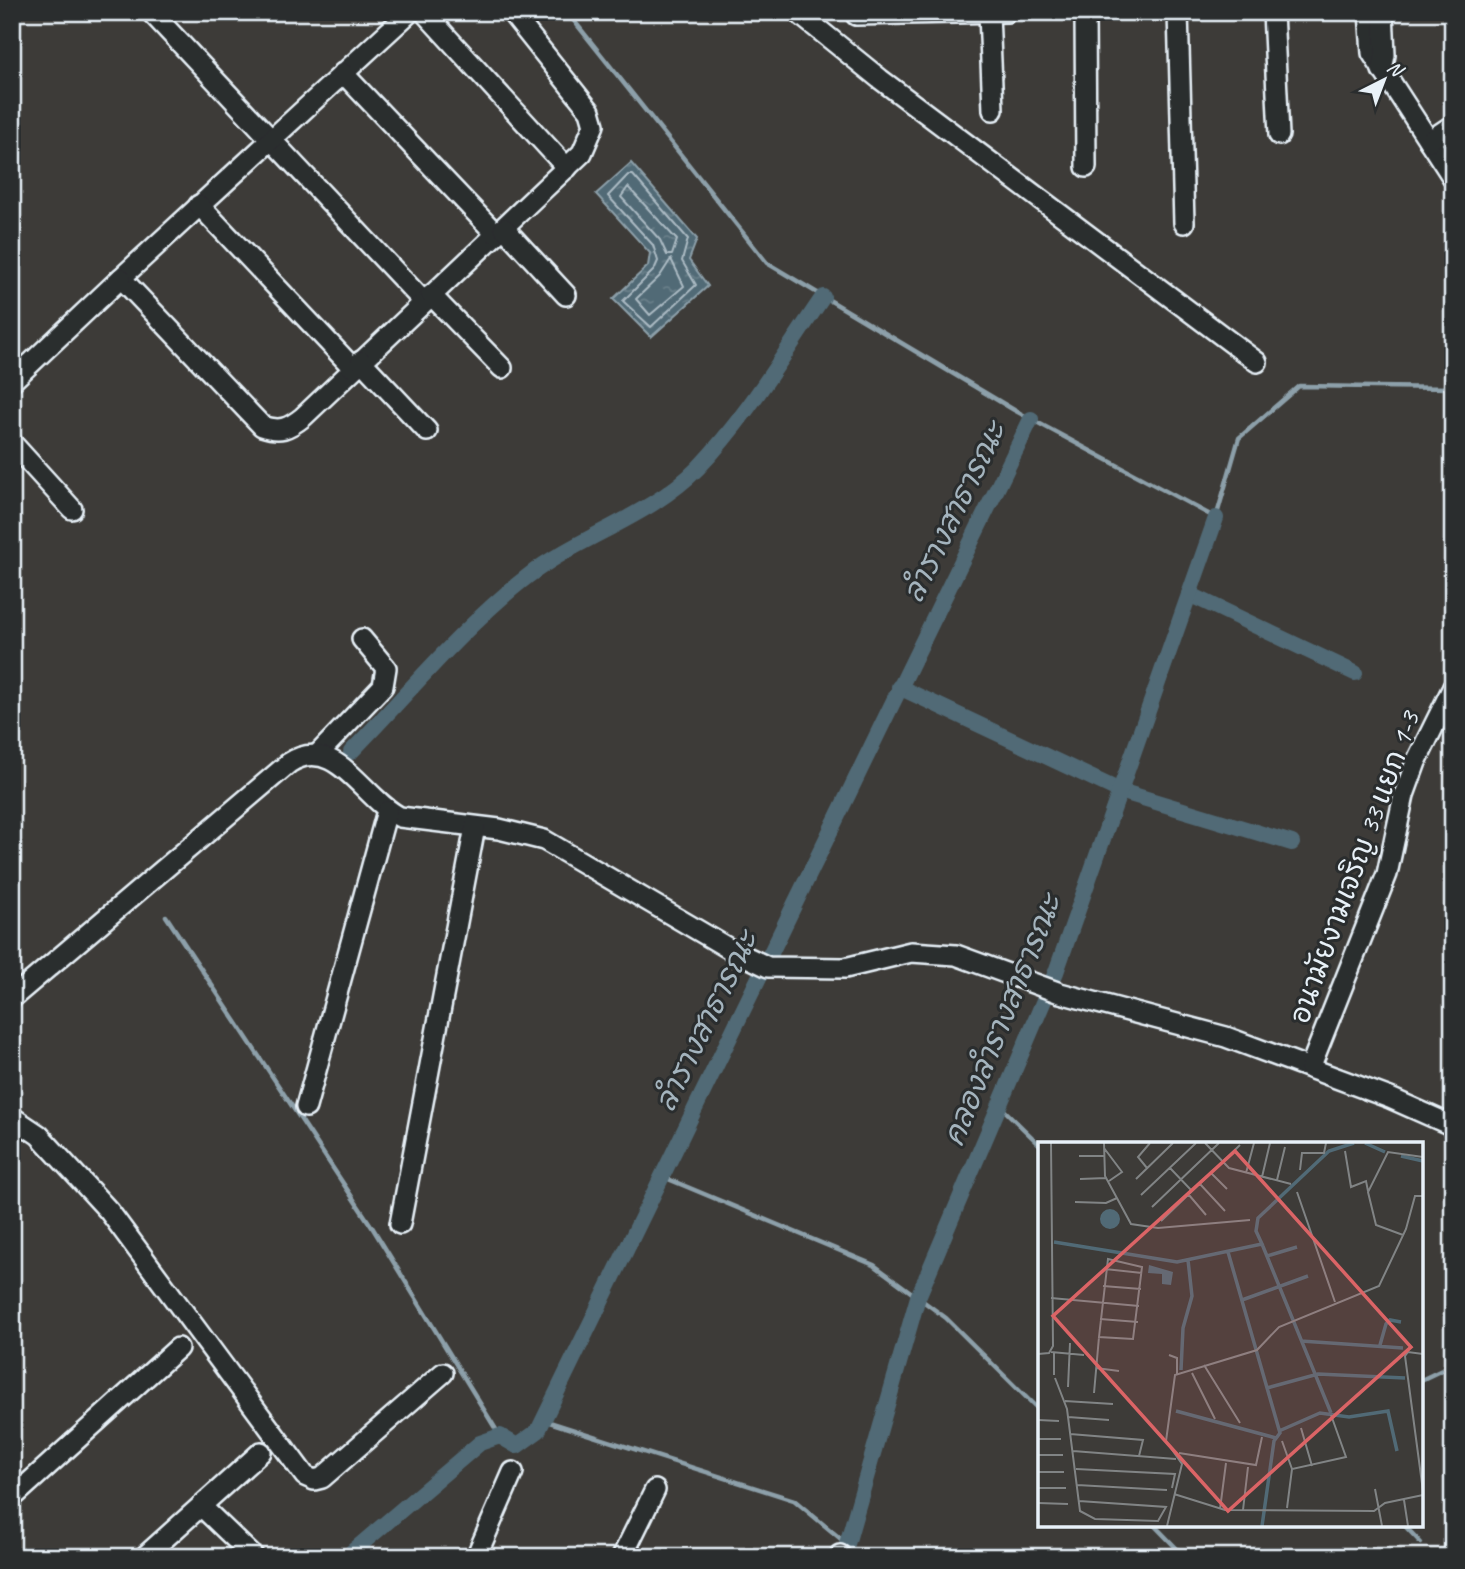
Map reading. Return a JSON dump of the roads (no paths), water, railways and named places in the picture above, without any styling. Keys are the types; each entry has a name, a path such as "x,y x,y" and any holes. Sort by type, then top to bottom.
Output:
{"street":[{"path":"151,12 270,140 428,299 502,368"},
{"path":"12,381 410,12"},
{"path":"424,12 567,168"},
{"path":"121,278 262,426 275,430 289,429 567,168 582,153 589,140 594,125 590,111 511,12"},
{"path":"797,12 870,72 1257,362"},
{"path":"856,15 1007,12"},
{"path":"1085,12 1086,167"},
{"path":"1178,12 1184,223"},
{"path":"1273,12 1279,135"},
{"path":"1369,12 1370,45 1382,70 1453,178"},
{"path":"1382,70 1385,54 1383,12"},
{"path":"989,13 993,110"},
{"path":"343,73 566,295"},
{"path":"1429,141 1453,125"},
{"path":"199,205 357,365 427,431"},
{"path":"12,443 72,509"},
{"path":"12,998 289,763 300,756 319,753 383,686 386,668 362,639"},
{"name":"อนามัยงามเจริญ 33 แยก 1-3","path":"1310,1068 1387,874 1404,795 1416,762 1453,687"},
{"path":"319,753 338,764 387,811 421,822 520,832 544,840 760,964 845,968 911,953 956,955 1060,993 1226,1037 1453,1126"},
{"path":"306,1107 387,811"},
{"path":"400,1224 475,827"},
{"path":"12,1117 39,1135 108,1211 305,1476 314,1480 322,1478 443,1373"},
{"path":"12,1498 178,1348"},
{"path":"144,1557 261,1452"},
{"path":"476,1557 513,1472"},
{"path":"622,1557 655,1490"},
{"path":"201,1506 254,1557"}],"water":[{"path":"631,163 697,239 689,260 708,286 651,337 613,299 648,266 650,253 596,194"}],"waterway":[{"path":"567,12 767,263 1014,410 1216,518 1239,438 1299,386 1453,388"},
{"path":"351,752 458,638 528,576 570,549 659,500 698,468 749,407 823,297"},
{"name":"ลำรางสาธารณะ","path":"346,1557 480,1443 500,1436 517,1446 538,1431 1031,419"},
{"name":"คลองลำรางสาธารณะ","path":"847,1544 918,1297 1056,972 1216,518"},
{"path":"1189,594 1355,673"},
{"path":"899,687 1120,791 1292,843"},
{"path":"166,916 372,1227 500,1436"},
{"path":"999,1105 1038,1143"},
{"path":"661,1176 874,1265 946,1318 1038,1409"},
{"path":"1423,1379 1442,1370 1453,1369"},
{"path":"543,1420 794,1500 847,1544 856,1557"},
{"path":"1156,1527 1185,1557"},
{"path":"1406,1527 1421,1543"}]}
